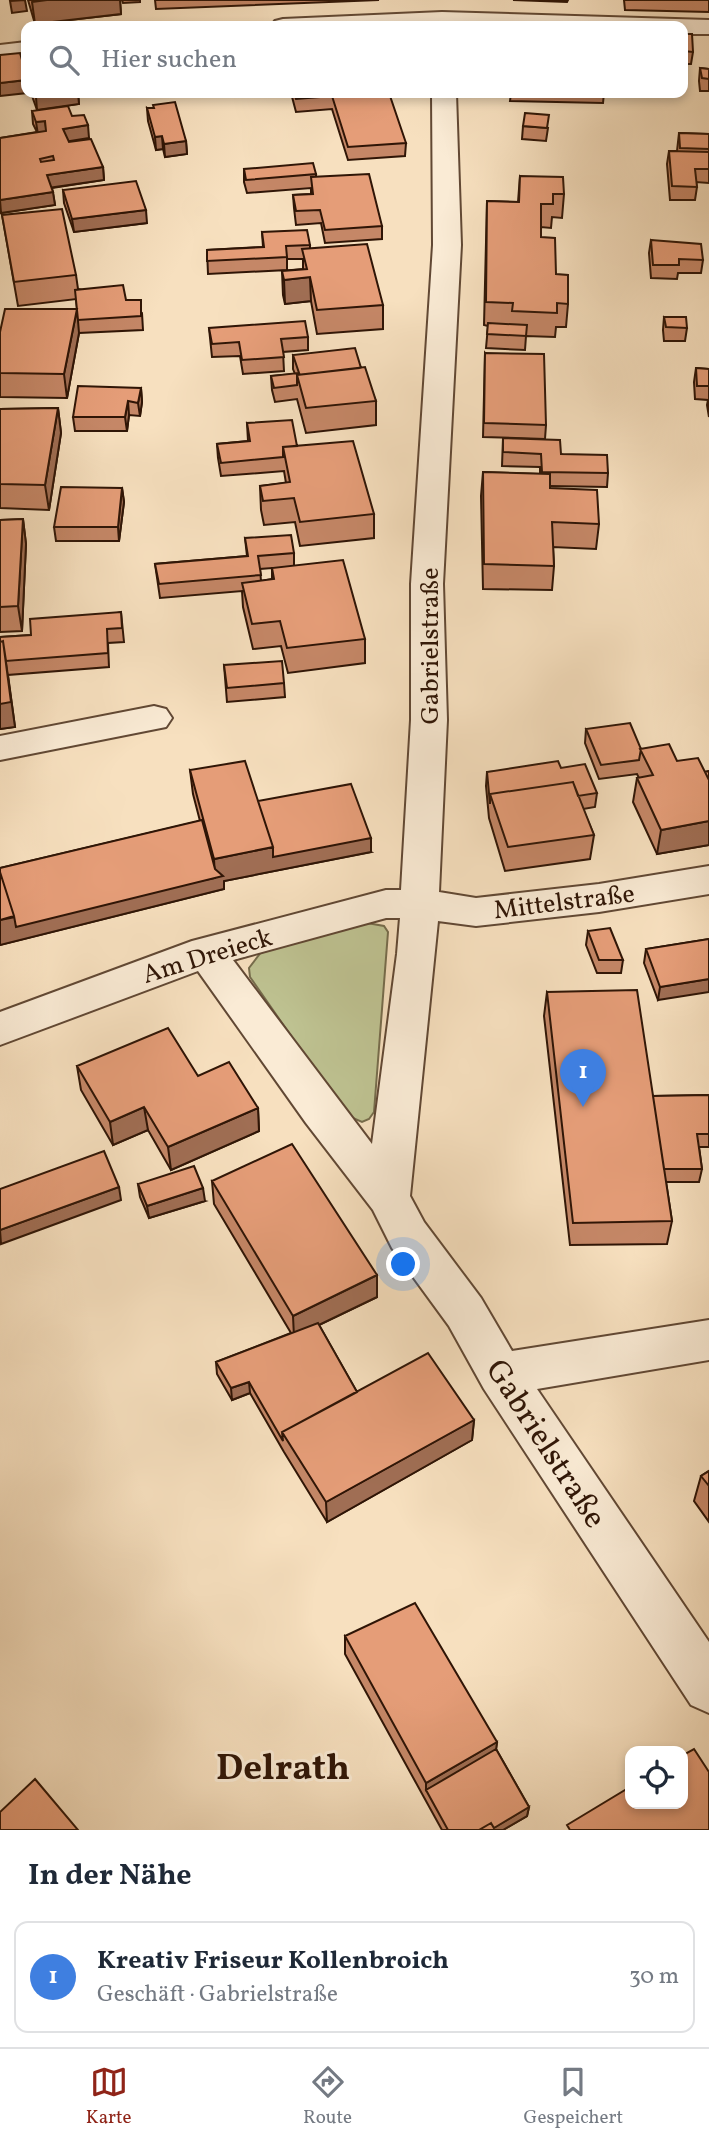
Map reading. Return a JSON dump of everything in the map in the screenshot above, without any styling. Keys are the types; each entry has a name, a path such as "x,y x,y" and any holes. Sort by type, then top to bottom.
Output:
{"street":[{"path":"354,21 440,15 568,21"},
{"path":"688,27 709,27"},
{"path":"0,52 21,50"},
{"name":"Gabrielstraße","path":"388,1197 397,1100 417,954 420,904 429,720 427,584 447,245 444,98"},
{"path":"0,748 154,718"},
{"name":"Mittelstraße","path":"420,904 477,912 599,898 709,880"},
{"name":"Am Dreieck","path":"0,1028 206,952 386,904 420,904"},
{"name":"Gabrielstraße","path":"206,952 321,1111 388,1197 408,1235 465,1312 500,1374 709,1687"},
{"path":"500,1374 709,1340"}],"green space":[{"path":"367,923 384,926 388,932 374,1112 369,1119 362,1122 346,1115 250,977 249,968 262,951"}],"building":[{"path":"688,34 692,34 693,52 688,52"},
{"path":"20,53 21,81 0,83 0,55"},
{"path":"700,68 709,69 709,79 702,78"},
{"path":"333,98 391,98 406,143 348,147"},
{"path":"175,102 186,141 164,144 162,136 155,137 147,108"},
{"path":"68,106 72,116 84,115 88,125 63,129 69,142 91,139 103,167 47,175 53,192 0,200 0,138 46,131 45,121 36,122 32,111","holes":["53,156 54,160 41,162 40,159"]},
{"path":"525,113 549,115 547,128 523,126"},
{"path":"679,133 709,134 709,149 680,148"},
{"path":"669,151 709,152 709,169 695,169 697,187 672,186"},
{"path":"313,163 316,174 246,180 244,169"},
{"path":"369,174 382,226 325,230 320,210 296,211 293,195 313,194 311,177"},
{"path":"520,176 563,177 564,194 553,194 553,204 541,204 541,237 555,238 556,274 568,275 568,304 557,303 557,313 512,311 513,303 486,302 487,201 519,202"},
{"path":"136,181 146,210 72,219 63,190"},
{"path":"62,209 76,275 14,282 2,215"},
{"path":"307,230 310,245 286,246 287,257 207,261 207,250 264,247 262,232"},
{"path":"651,240 701,244 703,260 679,259 679,265 653,265"},
{"path":"367,244 383,305 317,310 310,277 284,280 282,271 307,269 302,249"},
{"path":"123,285 126,300 141,300 141,316 78,320 75,290"},
{"path":"5,309 77,309 64,374 0,373 0,332"},
{"path":"664,317 686,317 687,328 666,327"},
{"path":"305,321 308,337 281,339 284,357 242,360 239,342 212,344 209,328"},
{"path":"488,323 527,325 526,336 487,334"},
{"path":"355,348 361,368 297,375 297,385 274,388 271,376 299,373 293,355"},
{"path":"485,353 544,354 546,425 484,423"},
{"path":"365,367 376,401 306,408 297,375"},
{"path":"696,368 709,369 709,386 697,386"},
{"path":"78,386 141,388 138,403 128,401 125,417 73,417"},
{"path":"58,408 45,485 0,484 0,409"},
{"path":"292,420 297,446 283,447 283,457 221,463 217,444 250,441 247,423"},
{"path":"503,438 560,440 561,454 607,455 608,473 542,472 541,454 503,452"},
{"path":"353,441 374,514 300,522 294,498 263,501 260,486 290,482 283,447"},
{"path":"483,472 550,474 550,488 597,490 599,524 552,522 554,566 484,564"},
{"path":"61,487 122,488 118,527 54,527"},
{"path":"23,519 18,606 0,607 0,520"},
{"path":"291,535 294,553 258,556 261,575 159,584 155,564 248,556 245,538"},
{"path":"343,560 365,639 287,648 280,621 252,624 242,583 274,579 272,568"},
{"path":"121,612 122,628 107,629 108,653 6,661 0,637 31,635 30,619"},
{"path":"3,641 11,702 0,704 0,642"},
{"path":"282,661 284,683 227,688 224,665"},
{"path":"630,723 641,749 639,760 601,765 586,729"},
{"path":"669,744 677,761 698,758 709,780 709,821 661,830 637,778 653,775 640,749"},
{"path":"245,761 273,847 214,859 190,770"},
{"path":"558,761 561,768 585,764 597,793 578,796 573,782 490,794 490,804 487,772"},
{"path":"573,782 594,835 508,847 490,794"},
{"path":"351,784 371,838 273,857 273,847 258,801"},
{"path":"202,820 215,869 223,876 16,927 0,868"},
{"path":"0,872 14,916 0,920"},
{"path":"610,928 623,960 599,960 588,931"},
{"path":"709,939 709,979 660,987 646,949"},
{"path":"637,990 672,1221 573,1223 547,992"},
{"path":"168,1028 198,1076 229,1062 258,1108 168,1147 144,1107 110,1122 77,1066"},
{"path":"709,1095 709,1134 697,1134 702,1169 664,1169 653,1096"},
{"path":"292,1144 377,1275 293,1316 212,1181"},
{"path":"104,1151 119,1187 0,1230 0,1189"},
{"path":"194,1166 203,1188 147,1206 138,1184"},
{"path":"318,1323 357,1392 282,1432 283,1441 249,1382 231,1388 216,1362"},
{"path":"428,1353 474,1420 326,1502 282,1432"},
{"path":"709,1471 709,1486 701,1476"},
{"path":"415,1603 497,1742 426,1783 345,1636"},
{"path":"496,1749 529,1807 494,1828 491,1823 479,1830 448,1830 426,1790"},
{"path":"694,1749 709,1772 709,1830 570,1830 567,1825 625,1790 625,1809 688,1809 688,1752"},
{"path":"35,1779 78,1830 0,1830 0,1812"},
{"path":"491,1823 495,1830 479,1830"}],"place":[{"name":"Kreativ Friseur Kollenbroich","path":"583,1107"}],"district":[{"name":"Delrath","path":"283,1766"}]}
